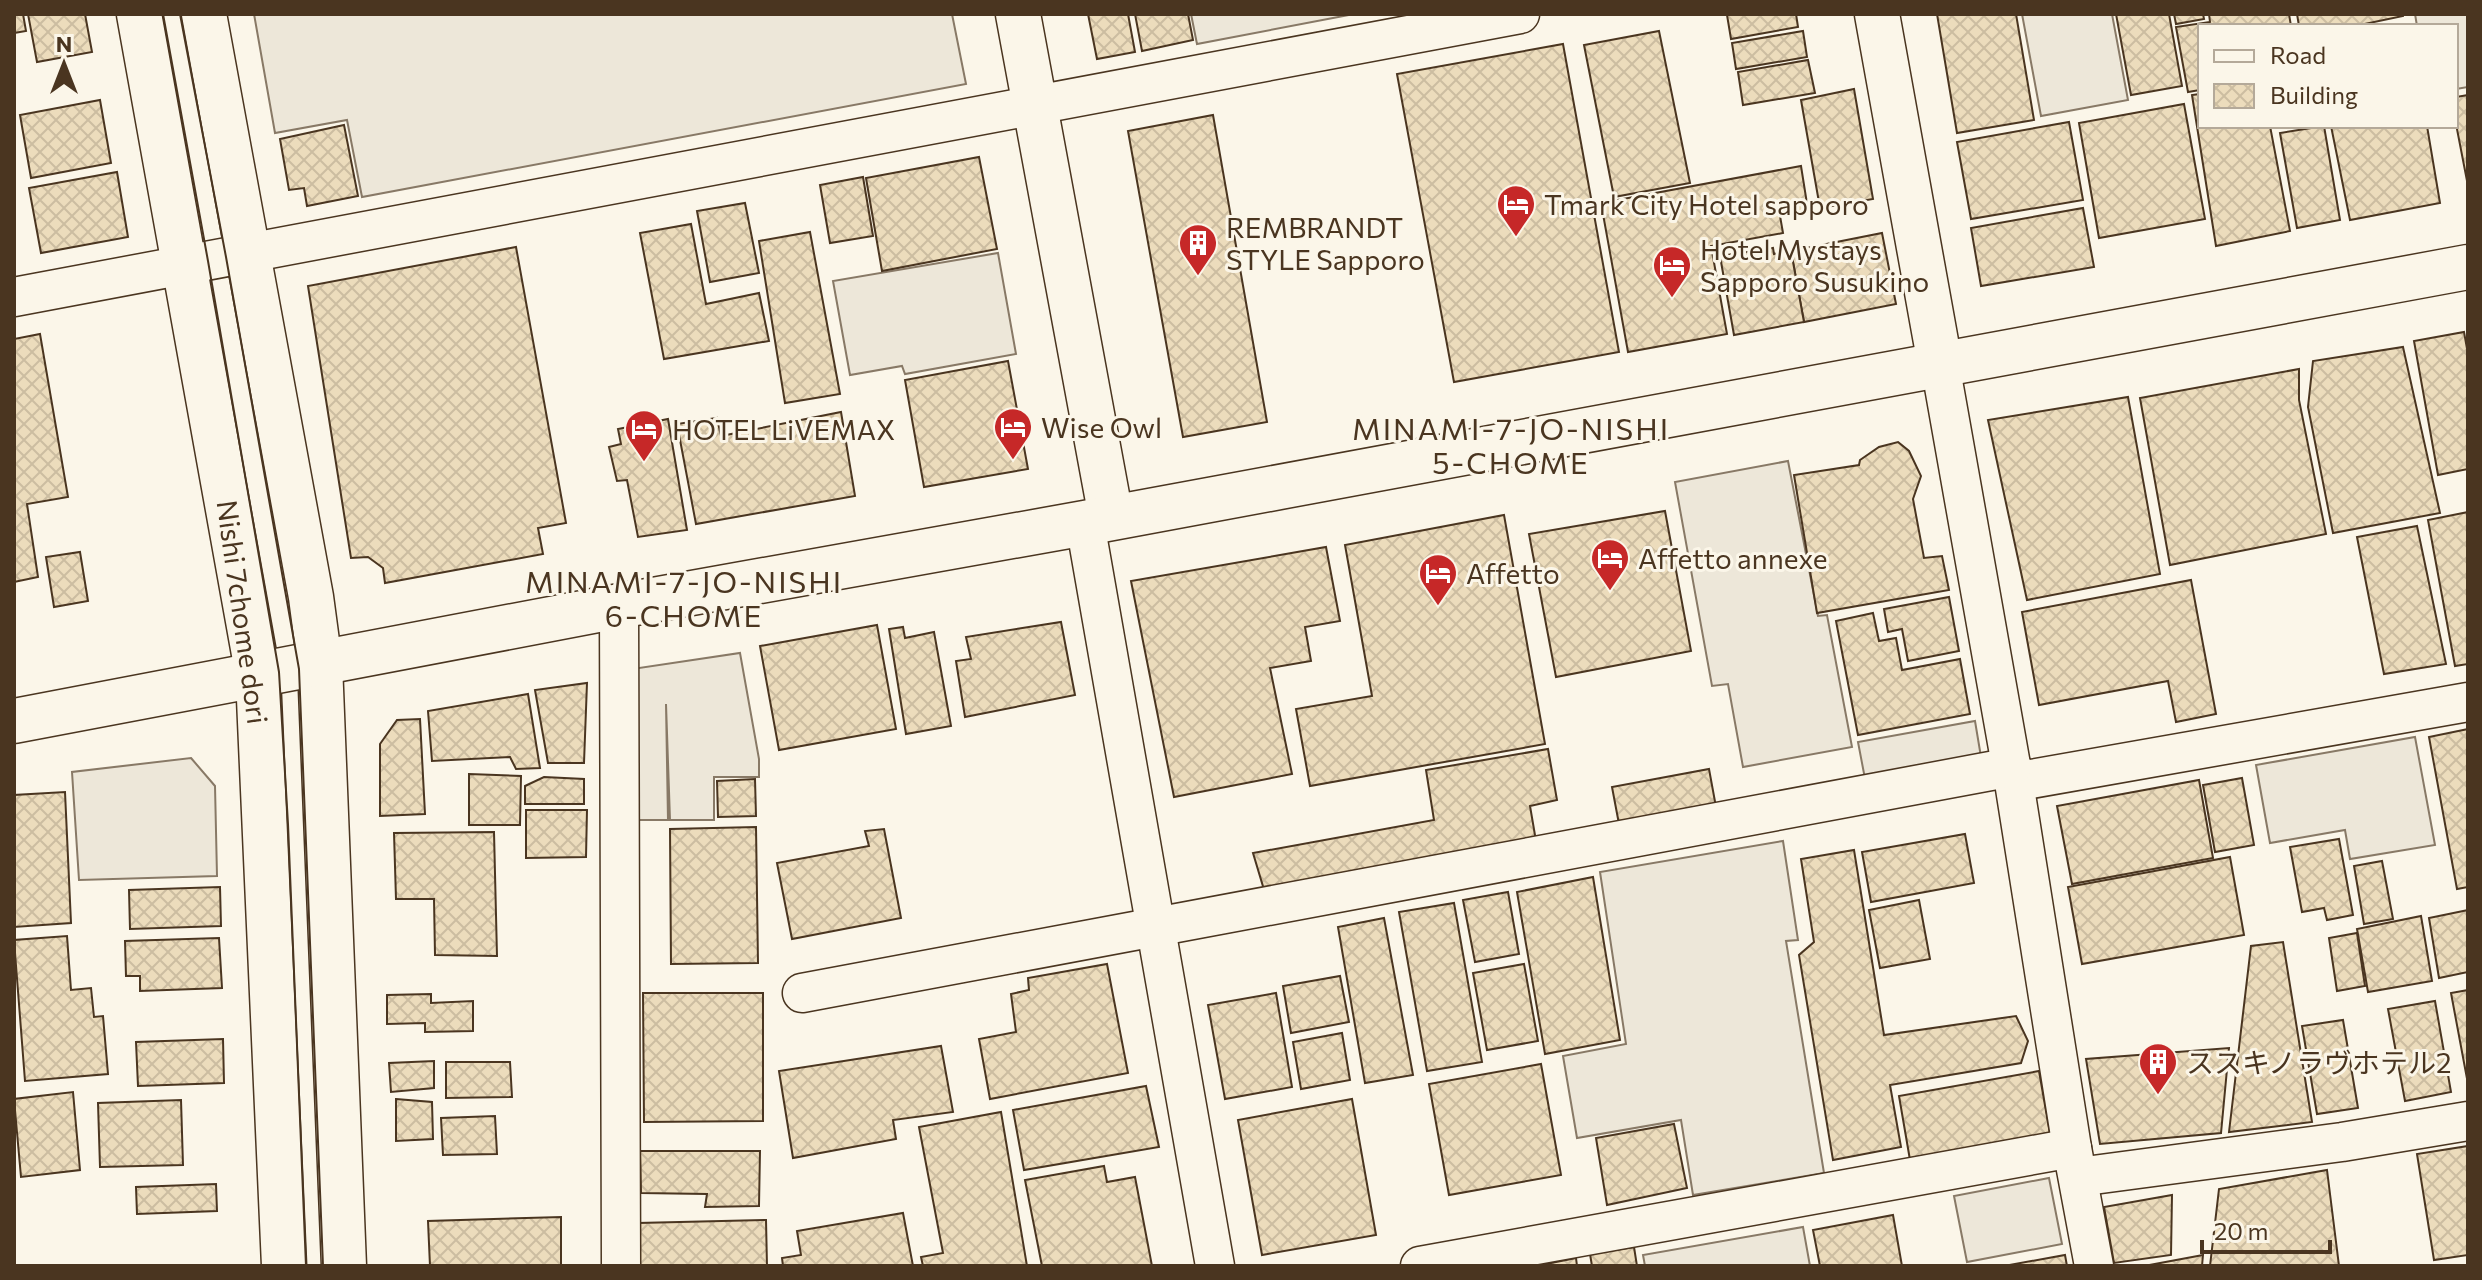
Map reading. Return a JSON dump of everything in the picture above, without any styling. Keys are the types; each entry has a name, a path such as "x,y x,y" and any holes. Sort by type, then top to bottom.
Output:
{"street":[{"name":"Nishi 7chome dori","path":"139,14 258,676 284,1266"},
{"path":"204,14 311,597 320,664 344,1266"},
{"path":"1018,14 1035,105 1098,520 1156,928 1215,1266"},
{"path":"14,297 1520,14"},
{"path":"1877,14 2013,774 2094,1266"},
{"path":"14,721 619,606 2468,267"},
{"path":"619,606 621,1266"},
{"path":"802,993 2013,774 2468,702"},
{"path":"1420,1266 2075,1162 2342,1142 2468,1121"}],"shaded area":[{"path":"254,14 952,14 966,84 362,197 347,120 275,133"},
{"path":"1191,14 1354,14 1197,44"},
{"path":"2022,14 2112,14 2128,100 2041,116"},
{"path":"2415,14 2468,14 2468,87 2458,89 2458,24 2417,24"},
{"path":"998,253 1016,354 905,374 902,366 850,375 833,281"},
{"path":"1788,461 1818,616 1827,615 1852,747 1743,767 1728,684 1712,686 1675,482"},
{"path":"740,653 759,759 759,777 714,777 714,820 670,820 666,704 668,820 636,820 632,669"},
{"path":"1975,721 1982,763 1866,784 1858,742"},
{"path":"2415,737 2435,845 2350,859 2345,830 2270,843 2256,765"},
{"path":"191,758 215,786 217,876 79,880 72,772"},
{"path":"1783,841 1798,940 1786,941 1824,1173 1693,1195 1681,1120 1577,1138 1563,1056 1626,1044 1600,872"},
{"path":"2049,1178 2062,1244 1967,1262 1954,1196"},
{"path":"1803,1227 1810,1266 1645,1266 1643,1255"}],"building":[{"path":"14,14 23,14 26,31 14,33"},
{"path":"28,14 85,14 92,52 37,62"},
{"path":"1088,14 1128,14 1135,52 1097,59"},
{"path":"1135,14 1188,14 1193,40 1142,51"},
{"path":"1796,14 1798,27 1731,39 1727,15"},
{"path":"1937,14 2016,14 2034,120 1957,133"},
{"path":"2116,14 2169,14 2182,86 2131,95"},
{"path":"2174,14 2203,14 2204,19 2176,24"},
{"path":"2209,14 2289,14 2291,24 2198,24 2198,90 2188,92 2176,27 2210,22"},
{"path":"2297,14 2403,14 2365,24 2299,24"},
{"path":"1659,31 1690,183 1614,197 1584,45"},
{"path":"1803,31 1807,57 1736,69 1732,43"},
{"path":"1563,44 1619,352 1454,382 1397,74"},
{"path":"1808,60 1815,93 1743,105 1738,72"},
{"path":"1854,89 1873,199 1820,208 1801,100"},
{"path":"2198,94 2198,128 2270,128 2290,231 2216,246 2192,95"},
{"path":"2468,95 2468,186 2457,128 2458,97"},
{"path":"100,100 111,163 31,178 20,115"},
{"path":"2184,104 2205,219 2099,238 2079,123"},
{"name":"REMBRANDT STYLE Sapporo","path":"1213,115 1267,422 1183,437 1128,131"},
{"path":"2069,122 2083,200 1971,219 1957,142"},
{"path":"344,125 358,196 307,206 304,188 289,190 280,139"},
{"path":"2324,128 2340,220 2297,228 2280,133"},
{"path":"2331,128 2427,128 2440,203 2350,220"},
{"path":"979,157 997,249 882,271 866,178"},
{"path":"1801,166 1808,210 1780,216 1783,233 1711,246 1727,334 1628,352 1601,203"},
{"path":"117,172 128,237 41,253 29,188"},
{"path":"863,177 873,236 830,243 820,185"},
{"path":"745,203 759,273 710,282 697,211"},
{"path":"2083,208 2094,267 1981,286 1971,228"},
{"path":"691,224 706,304 759,293 769,341 664,359 640,233"},
{"path":"810,232 840,394 785,403 759,241"},
{"path":"1882,233 1896,304 1804,322 1791,251"},
{"path":"516,247 566,523 538,528 543,554 385,583 383,568 368,557 351,558 308,286"},
{"path":"1773,248 1774,254 1791,251 1804,322 1734,335 1720,256"},
{"path":"2464,332 2468,354 2468,469 2438,475 2414,341"},
{"path":"40,334 68,497 27,504 38,577 14,582 14,339"},
{"path":"2403,347 2440,513 2333,533 2308,407 2313,361"},
{"path":"1008,361 1028,469 924,487 905,380"},
{"path":"2299,369 2299,400 2326,534 2170,565 2140,398"},
{"path":"2128,397 2160,574 2027,600 1988,420"},
{"path":"841,412 855,496 696,524 677,424 717,418 721,436"},
{"name":"HOTEL LiVEMAX","path":"668,419 687,530 638,537 627,480 617,481 609,447 621,444 618,429"},
{"path":"1898,442 1909,451 1921,476 1913,499 1924,558 1942,556 1949,590 1817,613 1794,475 1859,465 1860,460 1879,447"},
{"name":"Affetto annexe","path":"1665,511 1691,651 1556,677 1529,534"},
{"path":"2468,512 2468,664 2455,666 2428,520"},
{"name":"Affetto","path":"1504,515 1545,744 1310,786 1296,709 1372,696 1345,545"},
{"path":"2417,526 2446,664 2384,674 2357,537"},
{"path":"1326,547 1340,621 1305,627 1311,661 1270,668 1292,774 1174,797 1131,581"},
{"path":"80,552 88,601 54,607 46,557"},
{"path":"2191,580 2216,714 2176,722 2168,681 2039,705 2022,612"},
{"path":"1949,597 1959,651 1908,661 1902,629 1888,632 1884,609"},
{"path":"1873,613 1879,641 1896,638 1902,670 1960,659 1970,714 1858,735 1836,621"},
{"path":"1061,622 1075,695 965,717 956,661 971,659 966,637"},
{"path":"877,625 896,729 779,750 760,646"},
{"path":"903,627 905,638 934,632 951,726 906,734 889,629"},
{"path":"587,683 584,763 548,763 535,690"},
{"path":"528,694 540,768 516,769 510,757 432,761 428,711"},
{"path":"420,719 425,814 380,816 380,744 397,720"},
{"path":"2468,729 2468,887 2457,889 2429,737"},
{"path":"1548,749 1557,800 1530,806 1536,841 1265,893 1253,853 1434,820 1426,770"},
{"path":"1709,769 1716,807 1619,824 1612,787"},
{"path":"469,774 521,776 520,825 469,825"},
{"path":"544,777 584,779 584,804 525,804 525,786"},
{"path":"2242,778 2254,845 2215,852 2203,785"},
{"path":"755,779 756,816 718,817 717,781"},
{"path":"2199,780 2213,858 2072,884 2057,806"},
{"path":"65,792 71,923 14,927 14,795"},
{"path":"526,810 587,810 586,857 526,858"},
{"path":"756,827 758,963 671,964 670,829"},
{"path":"884,829 901,918 792,939 777,863 869,846 865,831"},
{"path":"494,832 497,956 435,955 434,899 396,899 394,833"},
{"path":"1965,834 1974,883 1871,902 1862,852"},
{"path":"2339,839 2353,915 2327,920 2324,908 2302,912 2290,847"},
{"path":"1854,850 1884,1035 2016,1016 2028,1041 2021,1063 1890,1085 1901,1147 1833,1160 1799,955 1814,942 1801,859"},
{"path":"2230,857 2244,935 2082,964 2068,887"},
{"path":"2382,861 2393,919 2364,924 2354,866"},
{"path":"1593,877 1620,1040 1545,1054 1517,892"},
{"path":"220,887 221,926 130,929 129,890"},
{"path":"1508,892 1519,954 1475,962 1463,900"},
{"path":"1919,900 1930,959 1880,968 1869,910"},
{"path":"1454,903 1482,1062 1427,1071 1399,912"},
{"path":"2468,910 2468,972 2439,978 2429,918"},
{"path":"2421,916 2432,981 2368,992 2357,929"},
{"path":"1384,918 1413,1075 1365,1083 1338,927"},
{"path":"2357,933 2365,986 2337,991 2329,938"},
{"path":"67,936 71,990 91,988 94,1017 103,1016 108,1074 25,1081 14,940"},
{"path":"219,938 222,988 140,991 140,976 126,976 125,941"},
{"path":"2283,942 2312,1122 2229,1132 2251,946"},
{"path":"1107,964 1128,1073 990,1099 979,1039 1016,1032 1011,994 1029,990 1028,978"},
{"path":"1524,964 1538,1041 1487,1050 1473,973"},
{"path":"1340,976 1349,1022 1291,1033 1283,986"},
{"path":"2468,990 2468,1084 2451,993"},
{"path":"643,993 763,993 763,1121 644,1122"},
{"path":"1276,993 1292,1087 1225,1099 1208,1005"},
{"path":"431,994 431,1003 473,1001 473,1031 425,1032 425,1023 387,1024 387,995"},
{"path":"2435,1001 2451,1092 2405,1101 2388,1009"},
{"path":"2343,1020 2358,1108 2317,1114 2302,1026"},
{"path":"1342,1033 1350,1080 1301,1089 1293,1042"},
{"path":"223,1039 224,1083 138,1086 136,1042"},
{"path":"941,1046 953,1112 893,1120 896,1139 793,1158 779,1071"},
{"name":"ススキノラヴホテル2","path":"2229,1048 2221,1133 2100,1144 2086,1059"},
{"path":"434,1061 434,1088 391,1092 389,1063"},
{"path":"446,1062 510,1062 512,1097 446,1098"},
{"path":"1541,1064 1561,1175 1449,1195 1429,1084"},
{"path":"2039,1071 2050,1134 1910,1160 1899,1096"},
{"path":"1146,1086 1159,1147 1024,1170 1013,1110"},
{"path":"73,1092 80,1170 21,1177 14,1099"},
{"path":"396,1099 432,1102 433,1139 396,1141"},
{"path":"1352,1099 1376,1235 1262,1255 1238,1120"},
{"path":"181,1100 183,1165 100,1167 98,1103"},
{"path":"1001,1112 1027,1266 923,1266 921,1257 943,1253 919,1127"},
{"path":"495,1116 497,1154 443,1155 441,1118"},
{"path":"1674,1124 1687,1188 1607,1205 1596,1138"},
{"path":"2468,1146 2468,1255 2434,1260 2417,1154"},
{"path":"640,1151 760,1151 759,1206 705,1207 707,1194 641,1193"},
{"path":"1104,1166 1107,1182 1135,1177 1152,1266 1042,1266 1025,1180"},
{"path":"2327,1170 2339,1266 2210,1266 2219,1189"},
{"path":"216,1184 217,1211 137,1214 136,1187"},
{"path":"2172,1195 2171,1255 2114,1263 2104,1207"},
{"path":"903,1213 913,1266 783,1266 782,1258 801,1255 797,1231"},
{"path":"1893,1215 1902,1266 1820,1266 1813,1230"},
{"path":"561,1217 561,1266 430,1266 428,1221"},
{"path":"766,1220 767,1266 639,1266 638,1223"},
{"path":"1634,1247 1637,1266 1592,1266 1590,1254"},
{"path":"2065,1255 2067,1266 2004,1266"},
{"path":"2203,1255 2202,1266 2144,1266"},
{"path":"1576,1258 1577,1266 1536,1266"}],"tram line":[{"path":"163,14 279,672 306,1266"},
{"path":"180,14 299,669 323,1266"}],"place":[{"name":"Tmark City Hotel sapporo","path":"1516,238"},
{"name":"REMBRANDT STYLE Sapporo","path":"1198,277"},
{"name":"Hotel Mystays Sapporo Susukino","path":"1672,299"},
{"name":"Wise Owl","path":"1013,461"},
{"name":"HOTEL LiVEMAX","path":"644,463"},
{"name":"Affetto annexe","path":"1610,592"},
{"name":"Affetto","path":"1438,607"},
{"name":"ススキノラヴホテル2","path":"2158,1096"}],"district":[{"name":"MINAMI-7-JO-NISHI 5-CHOME","path":"1511,444"},
{"name":"MINAMI-7-JO-NISHI 6-CHOME","path":"684,597"}]}
